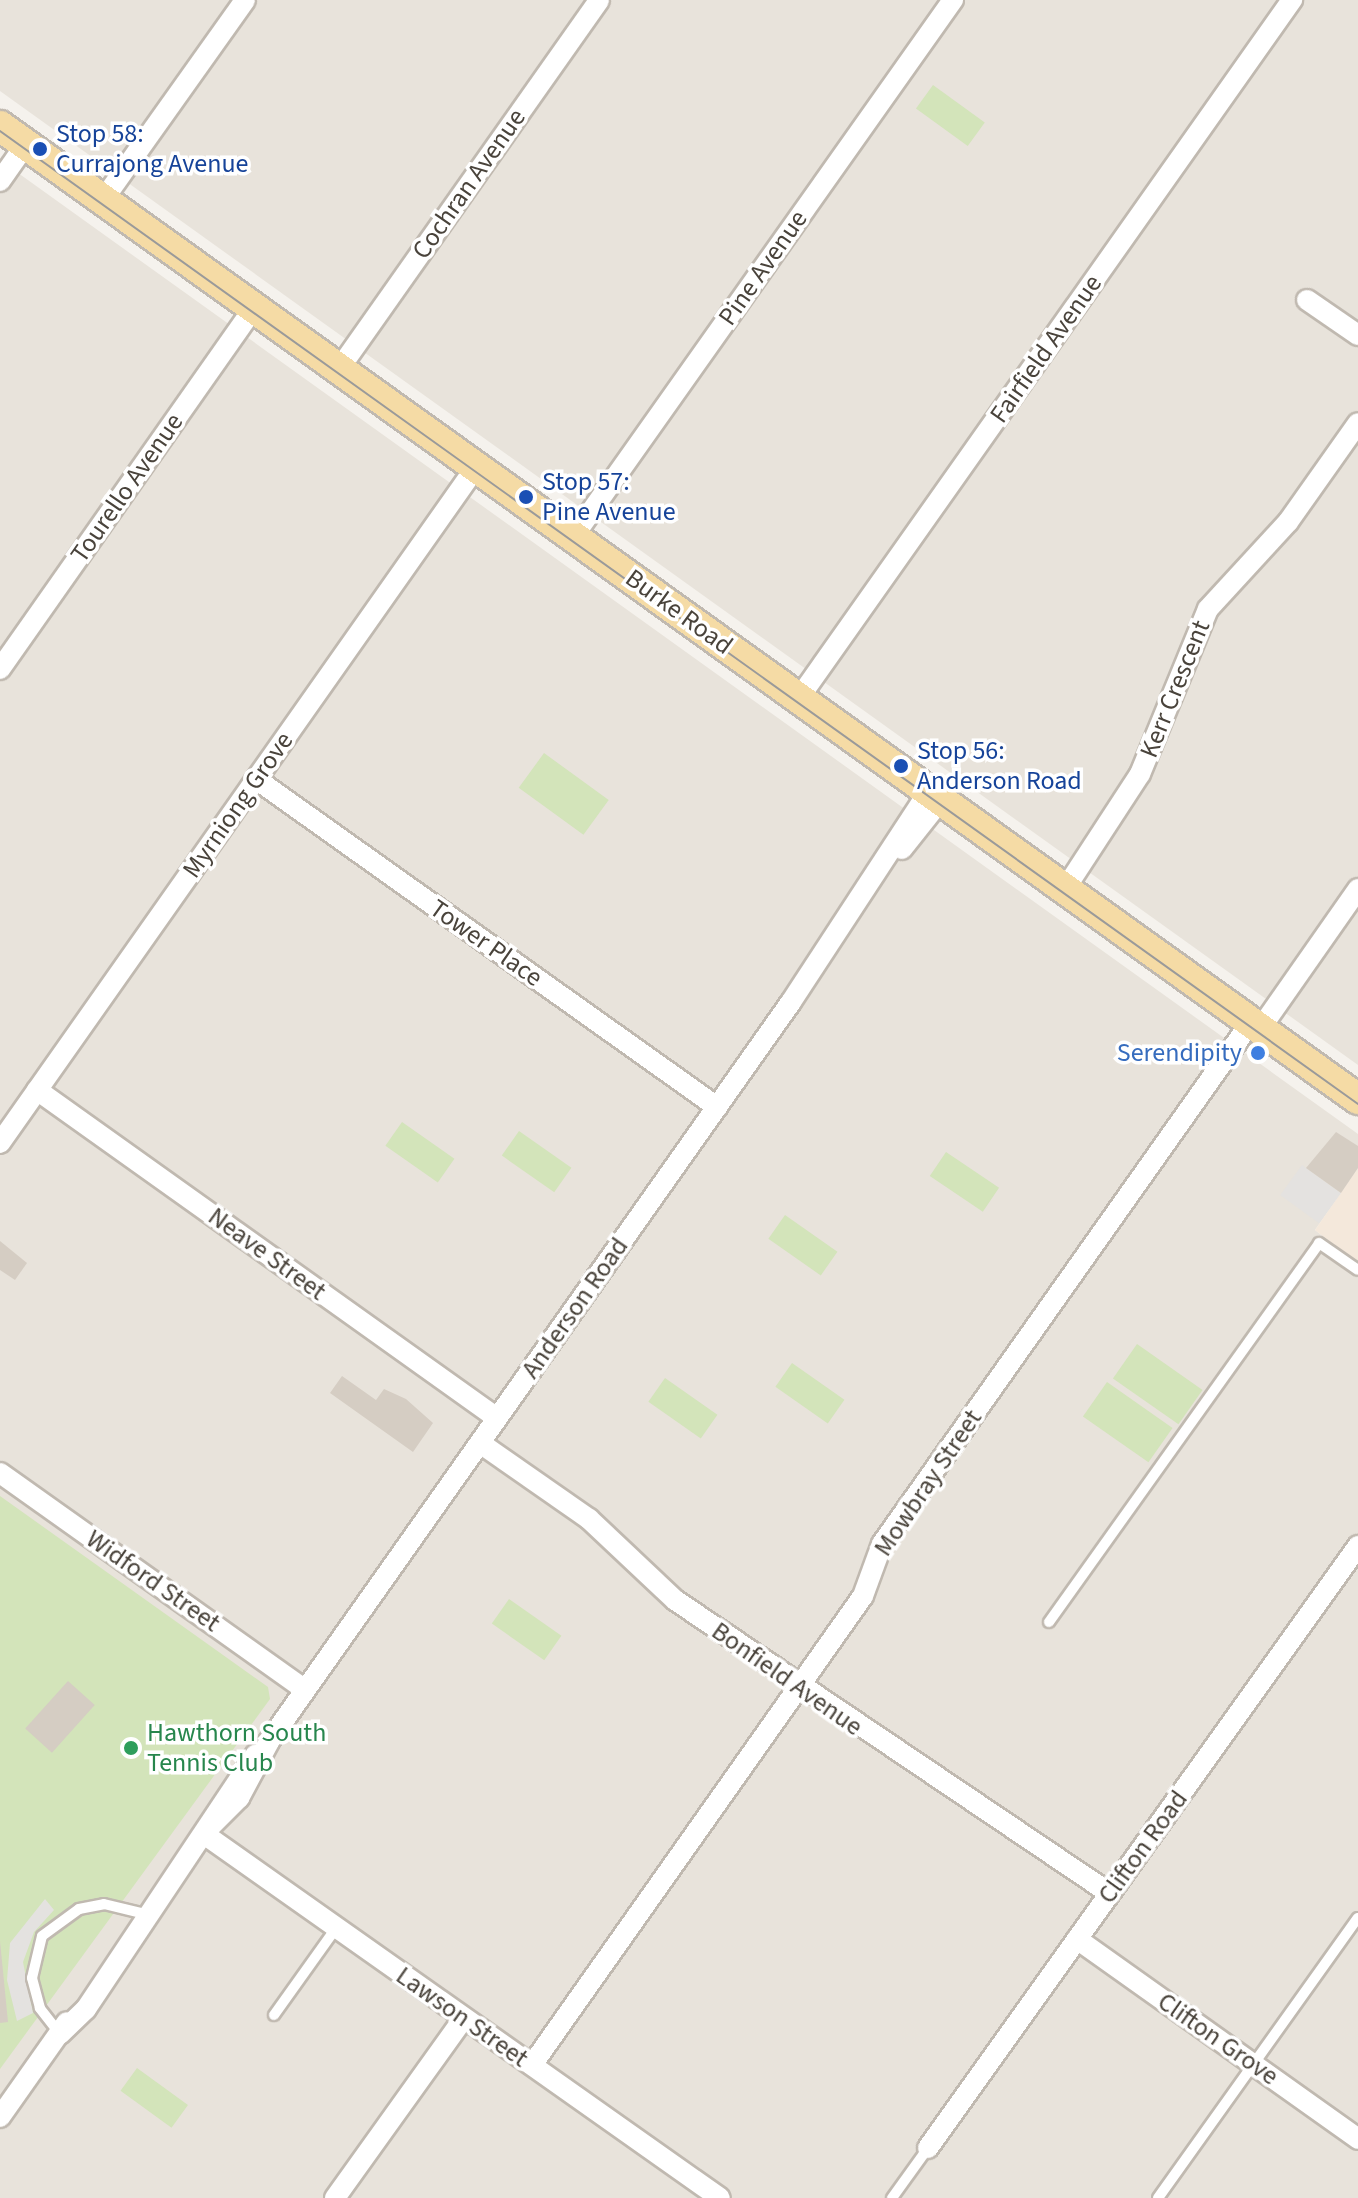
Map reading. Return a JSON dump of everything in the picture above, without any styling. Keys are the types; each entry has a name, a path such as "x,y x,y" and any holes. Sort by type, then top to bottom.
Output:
{"main road":[{"name":"Burke Road","path":"0,126 1358,1099"}],"street":[{"path":"103,200 245,0"},
{"name":"Cochran Avenue","path":"339,369 599,0"},
{"name":"Pine Avenue","path":"573,537 953,0"},
{"name":"Fairfield Avenue","path":"799,698 1292,0"},
{"path":"0,181 26,144"},
{"path":"1307,300 1358,335"},
{"name":"Tourello Avenue","path":"0,669 254,308"},
{"name":"Kerr Crescent","path":"1065,889 1140,774 1208,609 1288,522 1358,423"},
{"name":"Myrniong Grove","path":"0,1143 476,467"},
{"name":"Tower Place","path":"256,779 717,1107"},
{"name":"Anderson Road","path":"0,2117 60,2034 86,2009 127,1940 205,1833 233,1778 270,1740 935,796"},
{"name":"Mowbray Street","path":"532,2065 863,1596 882,1544 1358,889"},
{"name":"Neave Street","path":"37,1090 497,1418"},
{"name":"Bonfield Avenue","path":"480,1443 589,1519 659,1588 869,1737 947,1777 1109,1893"},
{"name":"Widford Street","path":"0,1473 305,1690"},
{"name":"Clifton Road","path":"928,2148 1358,1546"},
{"name":"Lawson Street","path":"205,1833 720,2198"},
{"name":"Clifton Grove","path":"1077,1939 1358,2139"},
{"path":"335,2198 464,2018"}],"lane":[{"path":"1049,1622 1319,1243 1358,1270"},
{"path":"60,2034 40,2008 32,1978 42,1936 79,1909 104,1904 145,1914"},
{"path":"1158,2198 1358,1918"},
{"path":"274,2015 336,1928"},
{"path":"892,2198 928,2148"}],"shaded area":[{"path":"0,0 1358,0 1358,1065 0,91"},
{"path":"0,160 1358,1134 1358,1168 1315,1230 1358,1264 1358,2198 0,2198"},
{"path":"1302,1165 1341,1193 1319,1223 1280,1195"},
{"path":"1358,1168 1358,1264 1315,1230"},
{"path":"45,1899 54,1910 34,1932 23,1962 33,2013 17,2021 7,1980 10,1943"}],"green space":[{"path":"933,85 985,123 968,146 916,108"},
{"path":"544,753 609,800 583,835 519,788"},
{"path":"402,1122 454,1159 438,1182 385,1146"},
{"path":"519,1131 571,1168 554,1192 502,1156"},
{"path":"946,1152 999,1188 983,1212 930,1176"},
{"path":"785,1215 837,1252 821,1275 768,1239"},
{"path":"1137,1344 1203,1390 1178,1424 1113,1378"},
{"path":"792,1363 844,1400 828,1423 775,1387"},
{"path":"665,1378 717,1415 701,1438 648,1402"},
{"path":"1107,1382 1173,1428 1148,1462 1083,1416"},
{"path":"0,1496 268,1687 270,1699 0,2069"},
{"path":"509,1599 561,1636 544,1660 492,1624"},
{"path":"137,2068 188,2105 172,2128 121,2091"}],"building":[{"path":"1336,1132 1358,1146 1358,1168 1341,1193 1306,1168"},
{"path":"0,1241 27,1263 15,1280 0,1270"},
{"path":"342,1376 376,1400 384,1389 406,1399 433,1423 413,1452 330,1393"},
{"path":"68,1681 95,1705 52,1753 25,1729"},
{"path":"0,1941 8,2022 0,2023"}],"tram line":[{"path":"0,131 1358,1104"}],"place":[{"name":"Stop 58: Currajong Avenue","path":"40,149"},
{"name":"Stop 57: Pine Avenue","path":"526,497"},
{"name":"Stop 56: Anderson Road","path":"901,766"},
{"name":"Serendipity","path":"1258,1053"},
{"name":"Hawthorn South Tennis Club","path":"131,1748"}]}
